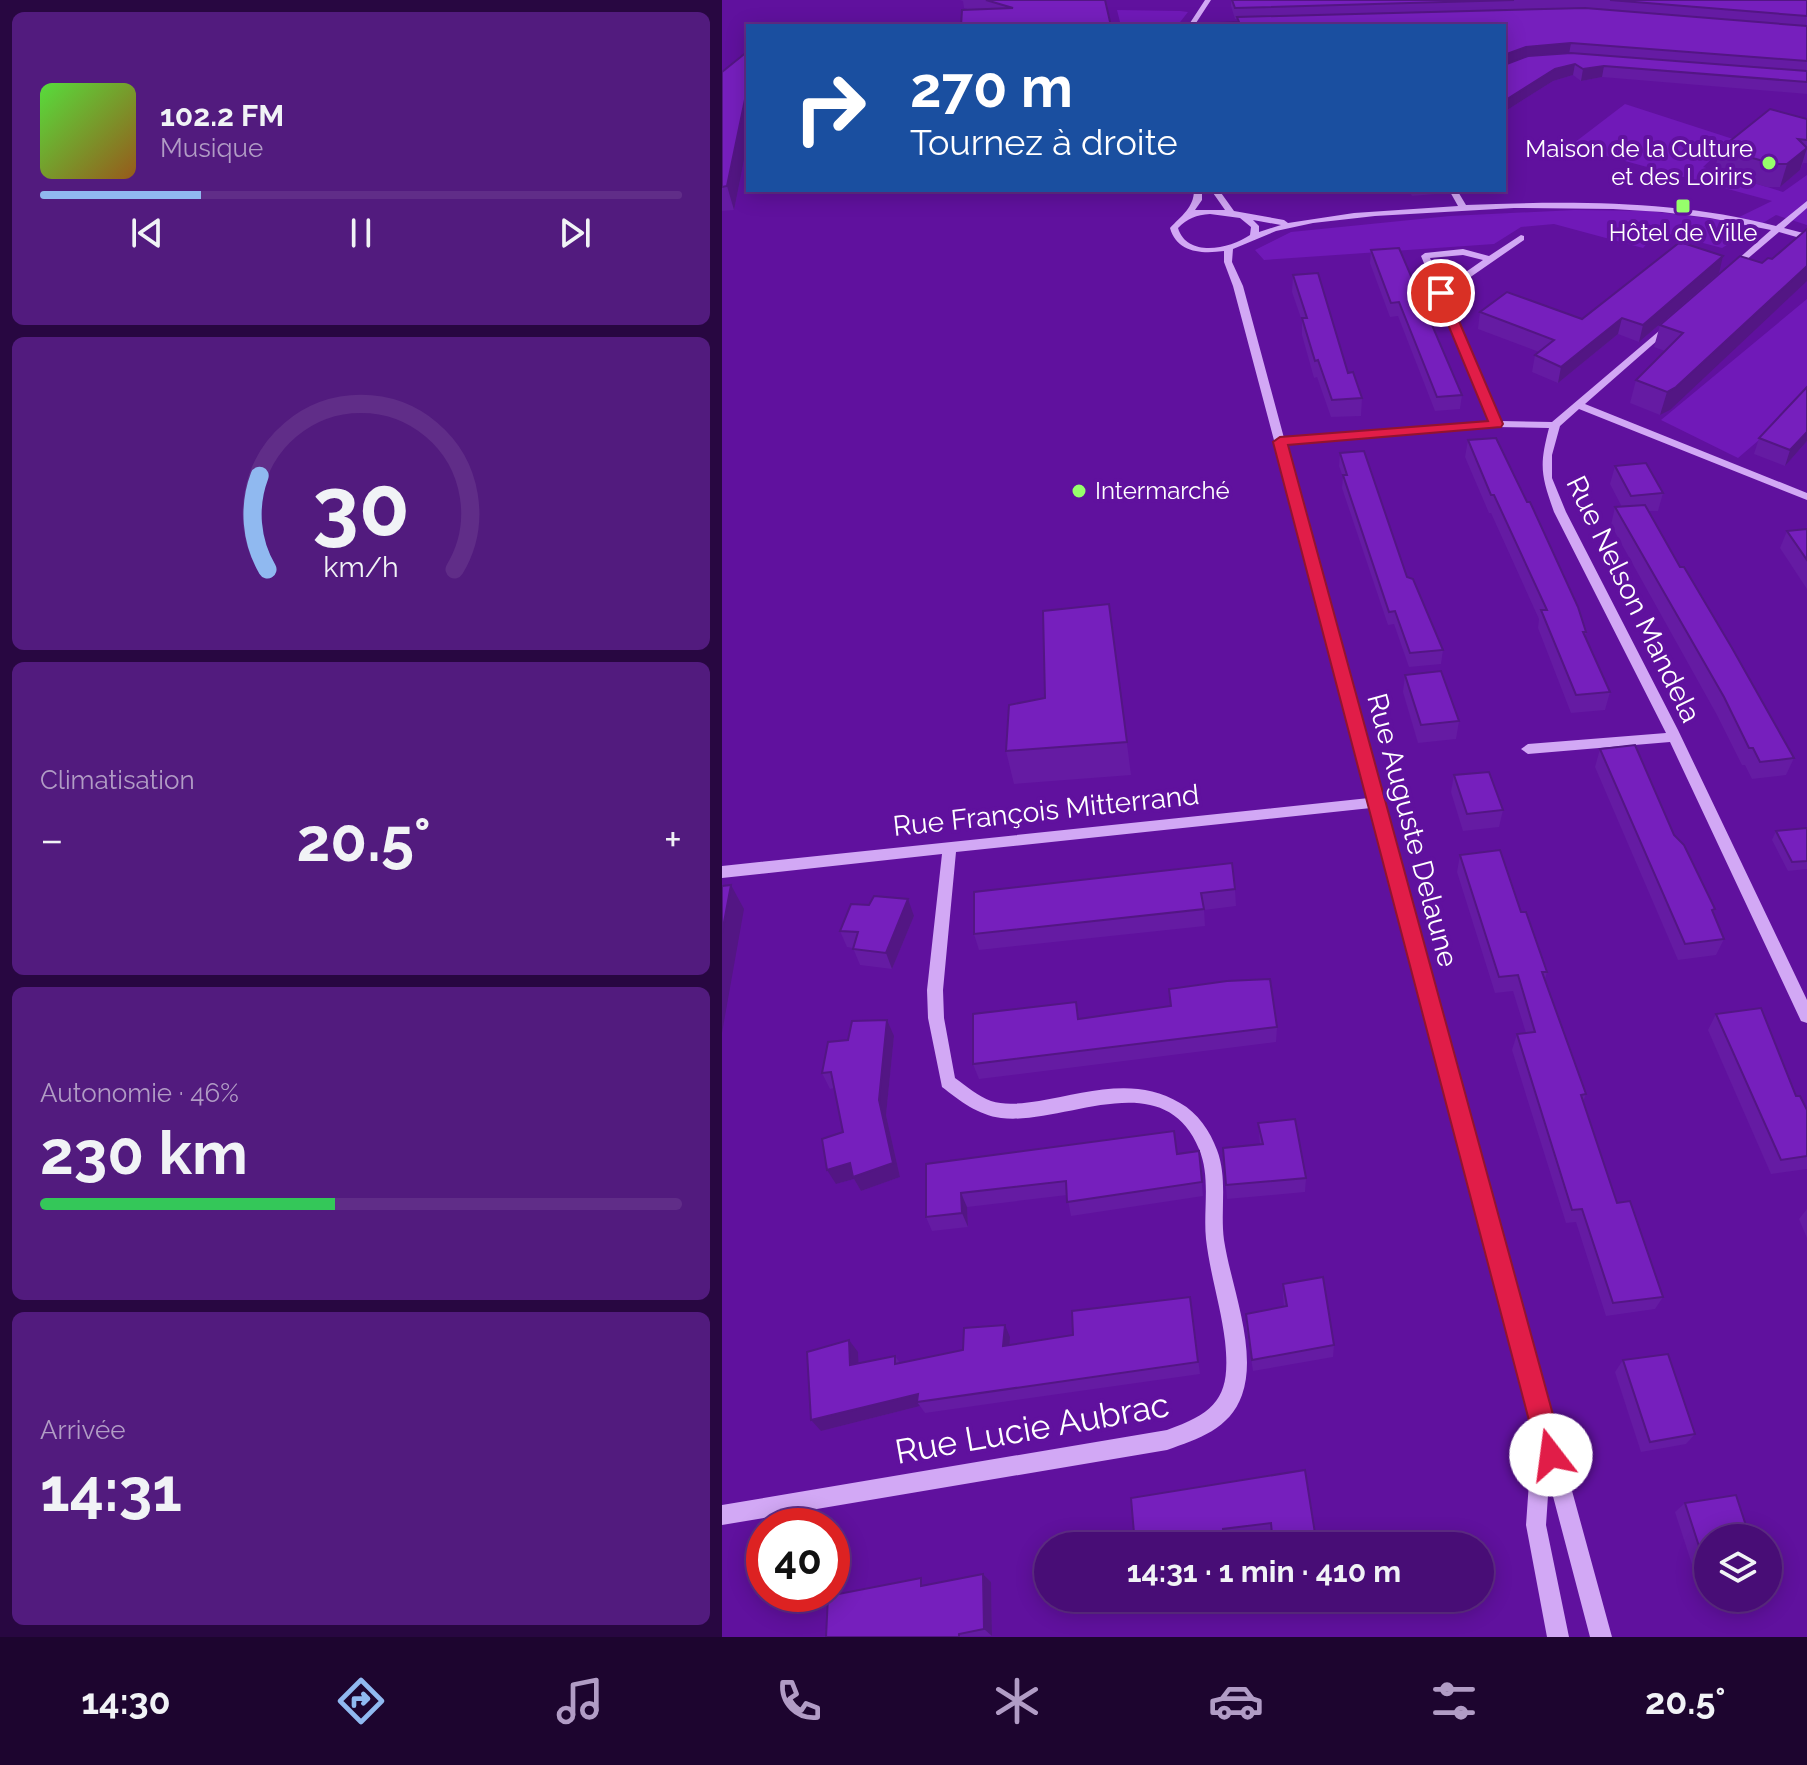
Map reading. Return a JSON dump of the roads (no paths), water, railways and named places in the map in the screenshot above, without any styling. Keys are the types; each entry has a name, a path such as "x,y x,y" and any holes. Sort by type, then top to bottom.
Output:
{"street":[{"path":"1192,24 1208,0"},
{"path":"1198,192 1198,200 1187,217 1174,228 1177,240 1205,250 1229,249 1254,236 1296,224 1463,208 1558,205 1658,207 1734,218 1807,237"},
{"path":"1216,192 1231,213"},
{"path":"1454,192 1463,208"},
{"path":"1725,276 1807,204"},
{"path":"1187,217 1208,212 1231,213 1296,224"},
{"path":"1244,217 1255,226 1254,236"},
{"path":"1441,293 1521,238"},
{"name":"Rue Auguste Delaune","path":"1229,249 1228,262 1238,286 1601,1637"},
{"path":"1490,259 1463,252 1425,256 1496,424"},
{"path":"1280,442 1496,424 1555,425 1677,318"},
{"path":"1577,405 1807,497"},
{"name":"Rue Nelson Mandela","path":"1555,425 1547,455 1547,478 1560,512 1674,737 1807,1016"},
{"path":"1528,749 1674,737"},
{"name":"Rue François Mitterrand","path":"722,872 1376,802"},
{"name":"Rue Lucie Aubrac","path":"722,1515 1167,1440 1211,1425 1234,1393 1236,1356 1215,1238 1211,1159 1194,1123 1171,1106 1152,1098 1115,1095 1005,1112 973,1102 948,1082 936,1018 935,990 950,846"},
{"name":"Rue Auguste Delaune","path":"1543,1427 1536,1525 1558,1637"}],"place":[{"name":"Maison de la Culture et des Loirirs","path":"1769,163"},
{"name":"Hôtel de Ville","path":"1683,206"},
{"name":"Intermarché","path":"1079,491"}]}
